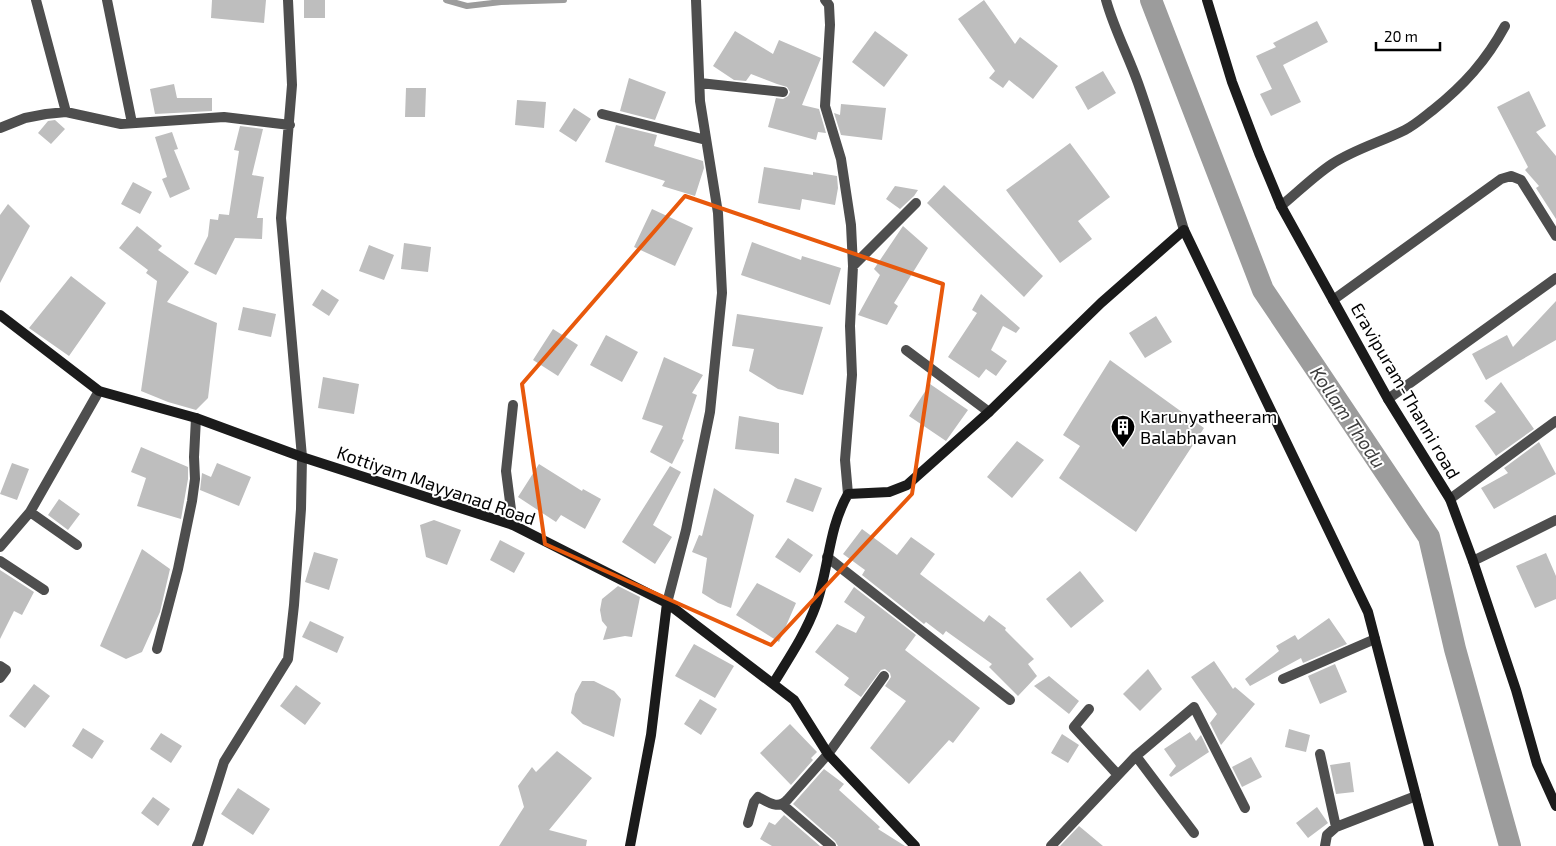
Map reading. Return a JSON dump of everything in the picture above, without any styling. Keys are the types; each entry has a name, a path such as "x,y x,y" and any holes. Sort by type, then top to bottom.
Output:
{"street":[{"path":"36,0 66,112"},
{"path":"107,0 132,124"},
{"path":"197,846 224,762 288,659 296,576 302,457 281,218 292,85 288,0"},
{"path":"630,846 651,735 667,603 686,530 710,412 722,293 718,213 700,101 696,0"},
{"path":"773,684 799,642 809,621 819,595 836,519 848,494 845,460 852,376 850,326 853,266 851,225 841,159 825,106 830,25 829,5 824,0"},
{"path":"1106,0 1112,23 1128,56 1154,129 1184,230 1368,612 1429,846"},
{"name":"Eravipuram-Thanni road","path":"1207,0 1232,82 1281,206 1388,399 1450,499 1473,560 1516,690 1537,764 1556,806"},
{"path":"1281,206 1332,164 1407,129 1424,118 1472,74 1491,50 1505,26"},
{"path":"700,84 783,92"},
{"path":"0,128 25,118 66,112 121,124 224,116 290,125"},
{"path":"602,114 706,140"},
{"path":"1333,300 1501,179 1511,176 1521,180 1556,236"},
{"path":"853,266 916,203"},
{"path":"848,494 889,492 907,485 989,412 1101,303 1184,230"},
{"path":"1388,399 1556,278"},
{"name":"Kottiyam Mayyanad Road","path":"0,316 99,391 196,418 302,457 513,525 667,603 794,700 828,754 915,846"},
{"path":"906,350 989,412"},
{"path":"0,546 30,512 99,391"},
{"path":"513,525 506,471 508,439 514,405"},
{"path":"157,649 178,569 192,500 195,479 194,447 196,418"},
{"path":"1450,499 1556,421"},
{"path":"30,512 77,545"},
{"path":"1473,560 1556,520"},
{"path":"826,557 1010,700"},
{"path":"0,560 44,590"},
{"path":"1283,679 1375,640"},
{"path":"0,666 6,670 0,678"},
{"path":"748,823 754,802 758,797 775,805 783,804 828,754 884,676"},
{"path":"1051,846 1136,756 1194,707 1245,808"},
{"path":"1089,709 1074,727 1118,775"},
{"path":"1320,754 1336,826"},
{"path":"1136,756 1194,833"},
{"path":"1325,846 1327,836 1336,826 1416,796"},
{"path":"783,804 831,846"}],"highlighted area":[{"path":"685,196 943,284 912,494 771,645 545,544 522,384"}],"building":[{"path":"212,0 266,0 264,23 211,18"},
{"path":"304,0 325,0 325,18 304,18"},
{"path":"984,0 1015,44 1020,37 1058,66 1033,99 1009,80 1003,88 989,78 995,71 958,19"},
{"path":"1317,21 1328,42 1283,65 1301,102 1271,116 1260,94 1272,89 1256,56 1276,47 1273,43"},
{"path":"735,31 773,54 779,40 821,58 802,105 819,109 826,133 818,132 816,140 768,127 776,98 783,99 788,96 790,92 787,87 751,74 746,81 734,80 713,66"},
{"path":"875,31 908,55 884,87 852,62"},
{"path":"1103,71 1116,93 1088,110 1075,87"},
{"path":"629,78 666,92 655,120 620,111"},
{"path":"174,84 177,98 212,98 212,111 155,114 150,89"},
{"path":"406,88 426,88 425,117 405,117"},
{"path":"1529,91 1546,126 1536,132 1556,156 1556,219 1536,188 1539,186 1525,170 1528,167 1497,107"},
{"path":"517,100 546,102 544,128 515,125"},
{"path":"841,104 886,108 882,140 841,135 834,113 840,115"},
{"path":"574,108 591,119 576,142 559,131"},
{"path":"55,120 65,129 51,144 38,133 48,121"},
{"path":"616,125 657,135 654,146 703,161 704,168 695,196 662,186 665,181 605,162"},
{"path":"240,126 263,129 252,175 264,177 257,218 263,218 262,239 235,238 216,275 194,264 208,236 210,219 218,220 219,214 229,215 239,151 234,150"},
{"path":"172,132 178,149 174,150 190,189 170,198 162,179 167,177 155,137"},
{"path":"1070,143 1110,197 1078,221 1092,239 1060,263 1006,190"},
{"path":"764,167 813,175 813,172 837,176 838,188 835,205 802,199 800,210 758,203"},
{"path":"133,182 152,192 140,214 121,204"},
{"path":"944,185 1043,276 1024,297 927,203"},
{"path":"895,186 918,190 900,209 886,199"},
{"path":"8,204 30,226 0,283 0,215"},
{"path":"652,209 693,228 675,266 634,247"},
{"path":"137,226 162,246 158,250 189,272 167,302 217,323 208,398 196,410 168,402 141,391 157,281 146,273 148,270 119,248"},
{"path":"903,226 928,248 894,303 898,306 887,325 858,315 880,275 874,269"},
{"path":"752,242 801,260 802,256 841,268 830,305 741,275"},
{"path":"404,243 431,247 428,272 401,269"},
{"path":"369,245 394,255 384,280 359,271"},
{"path":"71,276 106,303 69,356 29,328"},
{"path":"322,289 339,300 329,316 312,305"},
{"path":"981,294 1020,328 1016,333 1003,326 991,350 1007,361 996,376 986,369 979,378 948,357 977,313 972,310"},
{"path":"1556,301 1556,340 1486,380 1472,354 1507,335 1513,347"},
{"path":"243,307 276,314 271,337 238,330"},
{"path":"737,314 823,327 803,395 778,389 749,371 754,349 732,346"},
{"path":"1156,316 1172,342 1145,358 1129,333"},
{"path":"553,329 578,345 558,376 533,360"},
{"path":"606,335 638,352 622,382 590,365"},
{"path":"664,357 703,375 692,393 697,395 682,439 684,440 672,464 650,452 663,426 642,419"},
{"name":"Karunyatheeram Balabhavan","path":"1110,360 1204,428 1136,532 1059,478 1080,446 1063,435"},
{"path":"323,377 359,384 354,414 318,408"},
{"path":"1501,382 1534,429 1496,456 1475,426 1496,412 1484,401"},
{"path":"930,384 968,410 946,441 909,416"},
{"path":"739,416 779,423 779,454 735,449"},
{"path":"1017,441 1044,460 1012,498 987,477"},
{"path":"1539,442 1556,474 1494,509 1481,488 1508,473 1504,468"},
{"path":"141,447 188,467 188,479 181,519 137,506 146,478 131,472"},
{"path":"12,463 29,469 17,500 0,494"},
{"path":"217,463 251,477 239,506 200,490 202,473 211,477"},
{"path":"539,464 582,491 583,489 601,499 585,529 561,515 556,522 518,497"},
{"path":"670,466 681,472 653,525 672,537 655,564 622,542"},
{"path":"795,478 822,488 813,512 786,502"},
{"path":"714,488 754,515 731,608 718,603 702,593 707,558 692,552 699,535 702,536"},
{"path":"59,499 80,514 68,530 48,515"},
{"path":"434,520 461,530 447,565 426,557 420,525"},
{"path":"862,529 897,555 911,537 935,554 920,574 984,622 989,615 1006,628 1005,630 1034,659 1028,664 1037,676 1018,696 989,667 992,664 946,631 943,635 926,622 924,624 862,575 865,570 843,554"},
{"path":"788,538 813,555 800,573 775,557"},
{"path":"500,540 525,553 514,573 490,560"},
{"path":"142,549 170,569 160,612 142,652 126,659 100,646"},
{"path":"314,552 338,559 329,590 305,582"},
{"path":"1546,553 1556,576 1556,599 1535,608 1516,566"},
{"path":"0,570 34,592 22,615 14,611 0,639"},
{"path":"1080,571 1104,601 1071,628 1046,599"},
{"path":"757,583 796,603 779,642 736,615"},
{"path":"618,586 640,597 632,637 625,636 603,640 607,627 602,621 600,610 602,599"},
{"path":"854,587 916,635 905,650 980,708 953,743 949,740 909,784 870,748 906,701 885,686 891,677 890,673 885,669 881,670 861,697 844,685 849,678 815,652 837,624 856,633 865,617 844,602"},
{"path":"1329,618 1347,644 1303,663 1301,658 1250,686 1245,679 1279,651 1276,646 1295,635 1298,640"},
{"path":"310,621 344,637 337,653 302,637"},
{"path":"694,644 734,666 715,698 675,676"},
{"path":"1214,661 1233,689 1235,687 1255,704 1221,745 1210,723 1217,714 1191,677"},
{"path":"1335,664 1347,692 1320,704 1308,676"},
{"path":"1148,669 1162,689 1140,711 1123,694"},
{"path":"1049,676 1079,701 1069,714 1034,686"},
{"path":"582,681 594,681 614,691 621,699 614,737 583,724 571,713 575,694"},
{"path":"34,684 50,696 25,728 9,716"},
{"path":"296,685 321,703 305,725 280,706"},
{"path":"700,699 717,709 701,735 684,724"},
{"path":"790,724 817,752 811,758 813,760 791,785 760,753"},
{"path":"83,728 104,741 92,759 72,746"},
{"path":"1289,729 1310,735 1306,752 1285,747"},
{"path":"1190,732 1196,741 1201,735 1209,752 1171,777 1169,775 1176,766 1164,749"},
{"path":"161,733 182,746 171,763 150,749"},
{"path":"1062,734 1079,745 1068,763 1051,753"},
{"path":"557,751 592,778 549,830 587,840 586,846 499,846 524,807 518,786 532,767 536,772"},
{"path":"1251,757 1262,777 1242,787 1232,767"},
{"path":"1350,762 1354,792 1336,794 1330,765"},
{"path":"824,769 844,784 839,790 880,827 878,829 905,846 838,846 835,841 793,804"},
{"path":"238,788 270,809 253,835 221,814"},
{"path":"153,797 170,809 158,826 141,813"},
{"path":"1317,807 1328,823 1308,838 1296,823"},
{"path":"784,815 820,846 772,846 760,839 769,822 775,825"},
{"path":"1079,826 1103,846 1060,846"}],"waterway":[{"path":"446,0 467,6 501,2 564,0"},
{"name":"Kollam Thodu","path":"1151,0 1263,290 1429,537 1455,649 1510,846"}],"place":[{"name":"Karunyatheeram Balabhavan","path":"1123,448"}]}
